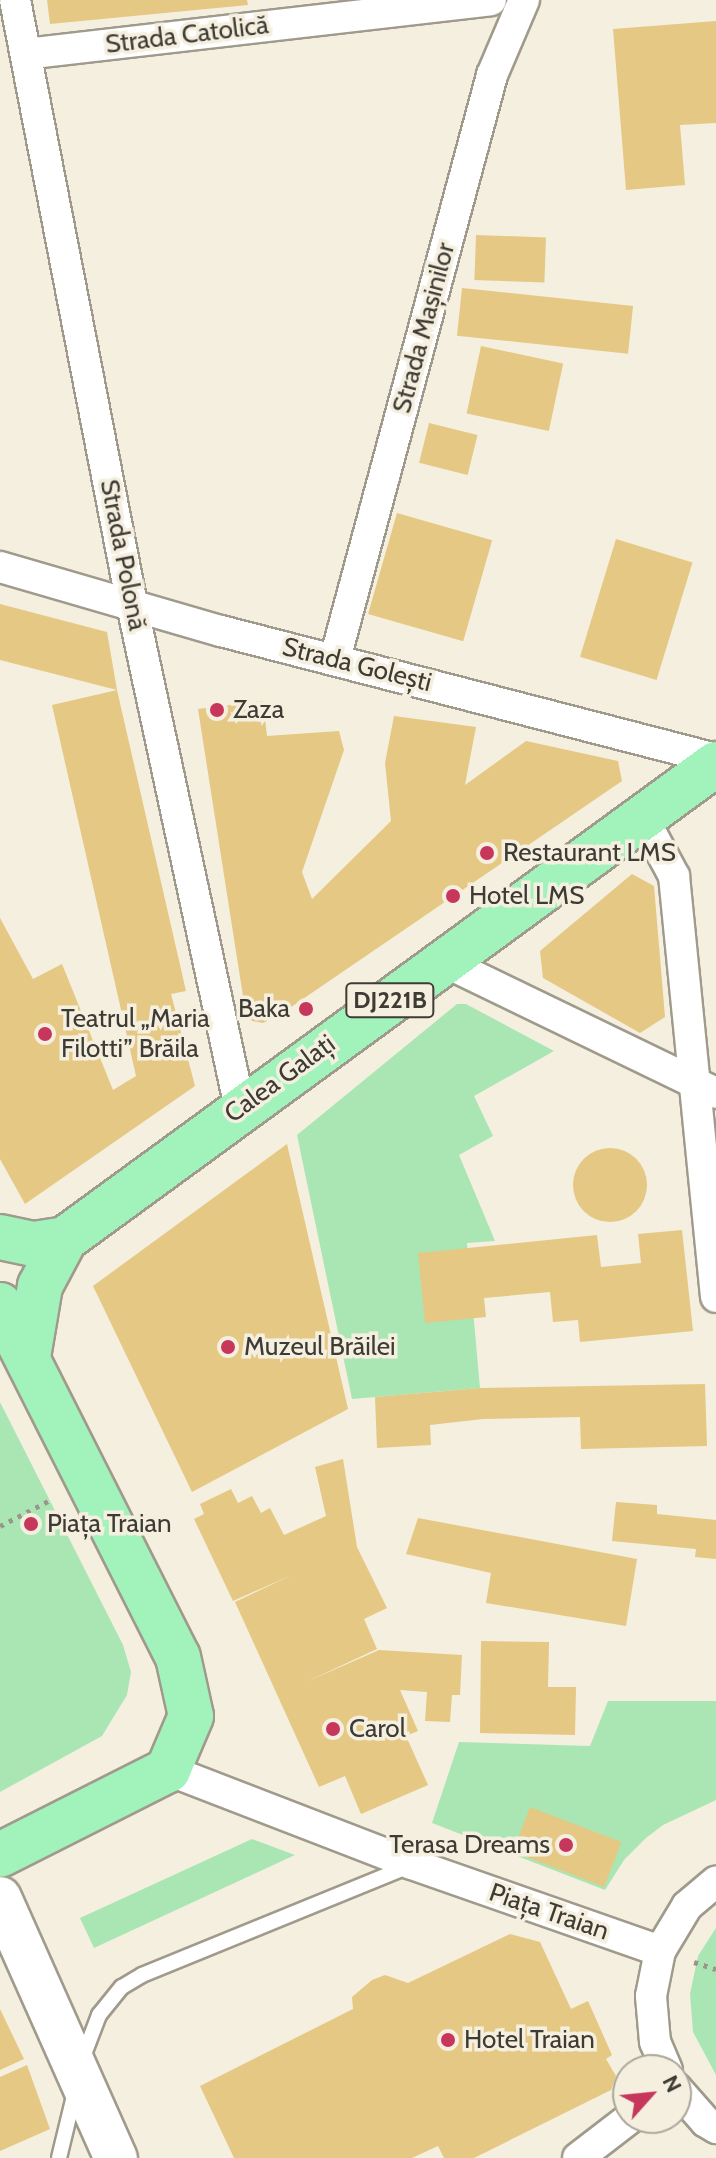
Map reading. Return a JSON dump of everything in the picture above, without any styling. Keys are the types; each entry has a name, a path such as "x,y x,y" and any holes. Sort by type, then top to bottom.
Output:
{"main road":[{"name":"Calea Galați","path":"28,1357 40,1286 49,1263 65,1239 716,762"},
{"path":"0,1237 34,1244 65,1239"},
{"path":"0,1305 178,1657 191,1716 168,1770 0,1855"}],"street":[{"name":"Strada Polonă","path":"15,0 132,605 240,1108"},
{"name":"Strada Catolică","path":"26,54 491,0"},
{"name":"Strada Mașinilor","path":"335,659 492,75 524,0"},
{"name":"Strada Golești","path":"0,567 716,762"},
{"path":"642,816 674,876 704,1087 716,1297"},
{"path":"443,961 704,1087"},
{"name":"Piața Traian","path":"168,1770 412,1864 660,1951"},
{"path":"660,2054 655,2042 651,1996 660,1951 687,1906 716,1882"},
{"path":"0,1898 116,2158"},
{"path":"692,2106 716,2128"},
{"path":"578,2158 612,2132"}],"lane":[{"path":"59,2158 91,2031 107,2002 122,1987 142,1975 412,1864"}],"path":[{"path":"0,1526 90,1480"}],"green space":[{"path":"457,1004 466,1004 554,1051 474,1096 493,1136 459,1155 495,1241 467,1243 480,1388 352,1399 297,1135"},
{"name":"Piața Traian","path":"0,1402 123,1645 131,1672 127,1695 102,1736 0,1792"},
{"path":"608,1701 716,1701 716,1800 663,1825 646,1838 624,1860 605,1890 432,1823 459,1742 590,1746"},
{"path":"252,1839 295,1855 94,1948 80,1918"},
{"path":"716,1928 716,2075 693,2032 690,1994 698,1956"}],"building":[{"path":"47,0 247,0 248,5 50,24"},
{"path":"716,21 716,123 680,125 685,185 626,190 613,29"},
{"path":"476,235 546,237 544,282 474,280"},
{"path":"462,288 633,306 628,354 457,336"},
{"path":"481,346 563,363 549,431 467,413"},
{"path":"429,423 478,435 468,475 419,463"},
{"path":"397,513 492,540 463,641 368,614"},
{"path":"616,539 693,562 657,680 580,657"},
{"path":"0,604 107,632 117,690 0,660"},
{"path":"117,690 186,991 171,994 195,1086 25,1204 0,1159 0,918 33,979 62,964 113,1090 136,1076 52,705"},
{"path":"263,701 267,736 339,731 344,750 302,872 312,899 391,821 385,763 394,716 476,727 465,785 526,741 618,761 622,781 278,1016 263,1023 252,1021 245,1009 198,709"},
{"path":"632,874 654,886 665,1017 640,1033 543,978 540,951"},
{"name":"Muzeul Brăilei","path":"287,1144 348,1409 192,1492 93,1286"},
{"path":"610,1148 624,1151 636,1159 644,1171 647,1185 644,1199 636,1211 624,1219 610,1222 596,1219 584,1211 576,1199 573,1185 576,1171 584,1159 596,1151"},
{"path":"682,1230 693,1331 580,1342 578,1320 553,1322 550,1292 484,1298 486,1317 425,1323 418,1253 597,1235 601,1267 641,1263 638,1234"},
{"path":"705,1384 707,1446 581,1449 580,1417 483,1419 430,1425 431,1445 377,1448 375,1397 480,1388"},
{"path":"343,1459 357,1547 387,1608 364,1619 377,1649 306,1682 379,1650 462,1655 460,1695 452,1695 450,1722 425,1721 427,1692 400,1690 418,1731 406,1736 428,1785 361,1814 345,1776 319,1787 235,1602 292,1575 233,1601 194,1519 204,1514 200,1504 231,1489 238,1503 252,1496 261,1513 270,1508 284,1535 326,1516 315,1467"},
{"path":"616,1502 657,1505 657,1514 716,1520 716,1559 695,1557 696,1549 612,1541"},
{"path":"418,1518 637,1559 626,1626 486,1603 491,1573 406,1554"},
{"path":"481,1641 549,1642 548,1687 576,1687 575,1735 480,1733"},
{"path":"530,1807 621,1842 604,1887 513,1852"},
{"name":"Hotel Traian","path":"510,1934 540,1942 571,2009 588,2001 612,2055 606,2059 612,2069 611,2090 474,2158 444,2158 438,2146 412,2158 234,2158 200,2086 353,2009 352,1997 372,1980 385,1975 408,1983"},
{"path":"0,2009 24,2059 0,2070"},
{"path":"27,2065 50,2129 0,2151 0,2077"}],"place":[{"name":"Zaza","path":"217,710"},
{"name":"Restaurant LMS","path":"487,853"},
{"name":"Hotel LMS","path":"453,896"},
{"name":"Baka","path":"306,1009"},
{"name":"Teatrul „Maria Filotti” Brăila","path":"45,1034"},
{"name":"Muzeul Brăilei","path":"228,1347"},
{"name":"Piața Traian","path":"31,1524"},
{"name":"Carol","path":"333,1729"},
{"name":"Terasa Dreams","path":"566,1845"},
{"name":"Hotel Traian","path":"448,2040"}]}
